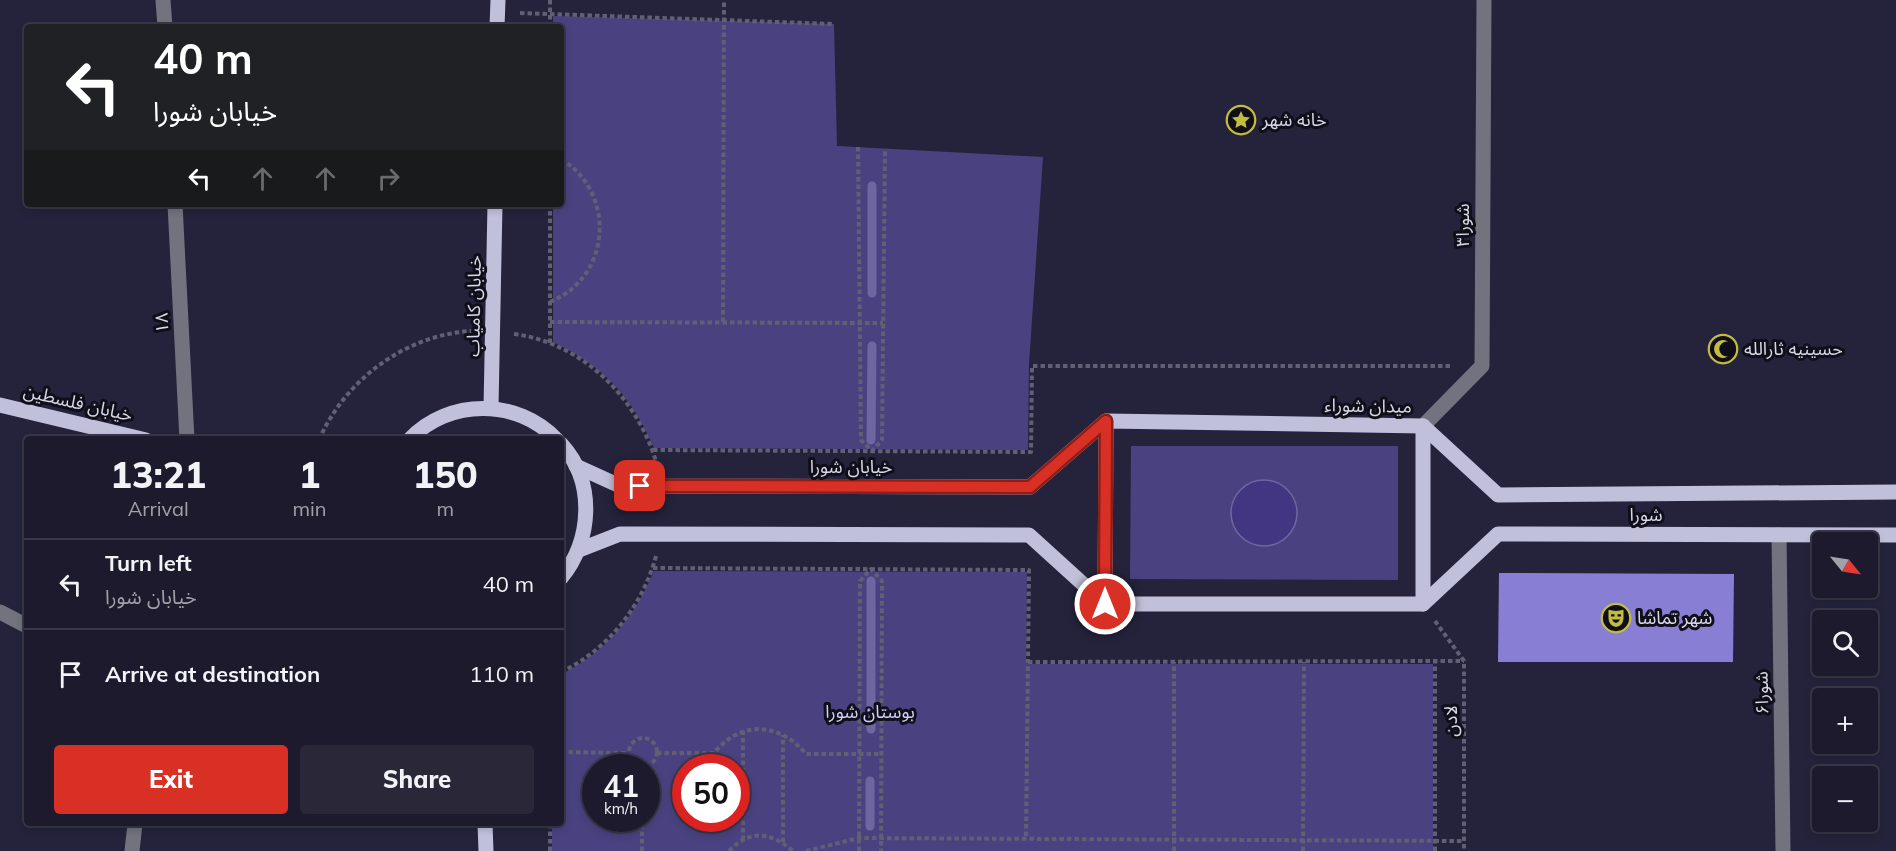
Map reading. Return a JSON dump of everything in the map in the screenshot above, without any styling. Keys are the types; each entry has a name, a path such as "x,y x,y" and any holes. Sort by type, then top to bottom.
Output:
{"main road":[{"name":"خیابان کامیاب","path":"491,408 495,207"},
{"name":"خیابان فلسطین","path":"0,405 129,436"},
{"path":"413,436 428,423 448,414 469,409 491,408 532,420 554,436"},
{"path":"1105,604 1106,421"},
{"name":"میدان شوراء","path":"1106,421 1423,426 1423,604"},
{"name":"خیابان شورا","path":"576,466 620,486 1030,487 1106,421"},
{"name":"شورا","path":"1423,426 1498,495 1896,492"},
{"path":"564,448 576,466 583,486 586,508 585,530 579,550 564,575"},
{"path":"579,550 620,534 1029,535 1105,604 1423,604"},
{"name":"شورا","path":"1423,604 1498,534 1896,535"},
{"path":"486,826 486,851"}],"street":[{"path":"163,0 165,24"},
{"name":"شورا۳","path":"1482,366 1484,0"},
{"name":"۱۸","path":"175,207 187,436"},
{"path":"1423,426 1482,366"},
{"name":"شورا۶","path":"1779,535 1783,851"},
{"path":"0,612 24,625"},
{"path":"132,851 135,826"}],"path":[{"path":"550,0 550,24"},
{"path":"723,322 724,0"},
{"path":"497,13 834,24"},
{"path":"858,147 861,440 872,451"},
{"path":"872,451 882,440 885,149"},
{"path":"550,302 577,285 594,259 599,244 599,212 594,197 587,183 577,171 564,161"},
{"path":"550,207 550,343"},
{"path":"550,322 882,323"},
{"path":"652,450 1030,452 1032,366 1482,366"},
{"path":"653,568 1029,570 1026,838"},
{"path":"859,851 860,581 871,569"},
{"path":"871,569 882,581 881,851"},
{"path":"1423,604 1464,661"},
{"path":"1435,661 1435,851"},
{"path":"1028,662 1464,661"},
{"name":"لادن","path":"1464,661 1464,851"},
{"path":"1174,662 1174,851"},
{"path":"1303,851 1304,662"},
{"path":"564,752 628,753 632,742 643,737 653,742 657,747 657,753 714,753 727,740 743,731 764,729 792,739 806,754 882,754"},
{"path":"743,731 743,840"},
{"path":"783,734 783,842"},
{"path":"550,826 550,851"},
{"path":"642,832 642,851"},
{"path":"729,851 743,840 759,835 783,842 793,851"},
{"path":"806,851 859,838 1464,841"}],"green space":[{"path":"553,16 834,24 837,146 1043,157 1029,364 1028,450 654,448 636,413 614,385 587,361 553,342 553,207 564,207 564,24 553,24"},
{"path":"1131,446 1398,446 1398,580 1130,579"},
{"name":"بوستان شورا","path":"654,571 1027,572 1026,664 1433,664 1433,851 552,851 552,826 564,826 564,672 605,644 628,618"}],"shaded area":[{"path":"1257,480 1271,480 1283,485 1292,494 1297,513 1295,526 1288,537 1271,546 1257,546 1245,541 1236,532 1231,520 1231,506 1236,494 1245,485"}],"building":[{"name":"شهر تماشا","path":"1499,573 1734,574 1733,662 1498,662"}],"waterway":[{"path":"872,186 872,293"},
{"path":"871,440 872,346"},
{"path":"871,581 871,729"},
{"path":"870,781 870,826"}],"place":[{"name":"خانه شهر","path":"1241,120"},
{"name":"حسینیه ثارالله","path":"1723,349"},
{"name":"شهر تماشا","path":"1616,618"}],"route":[{"path":"640,486 1030,487 1106,421 1105,604"}]}
